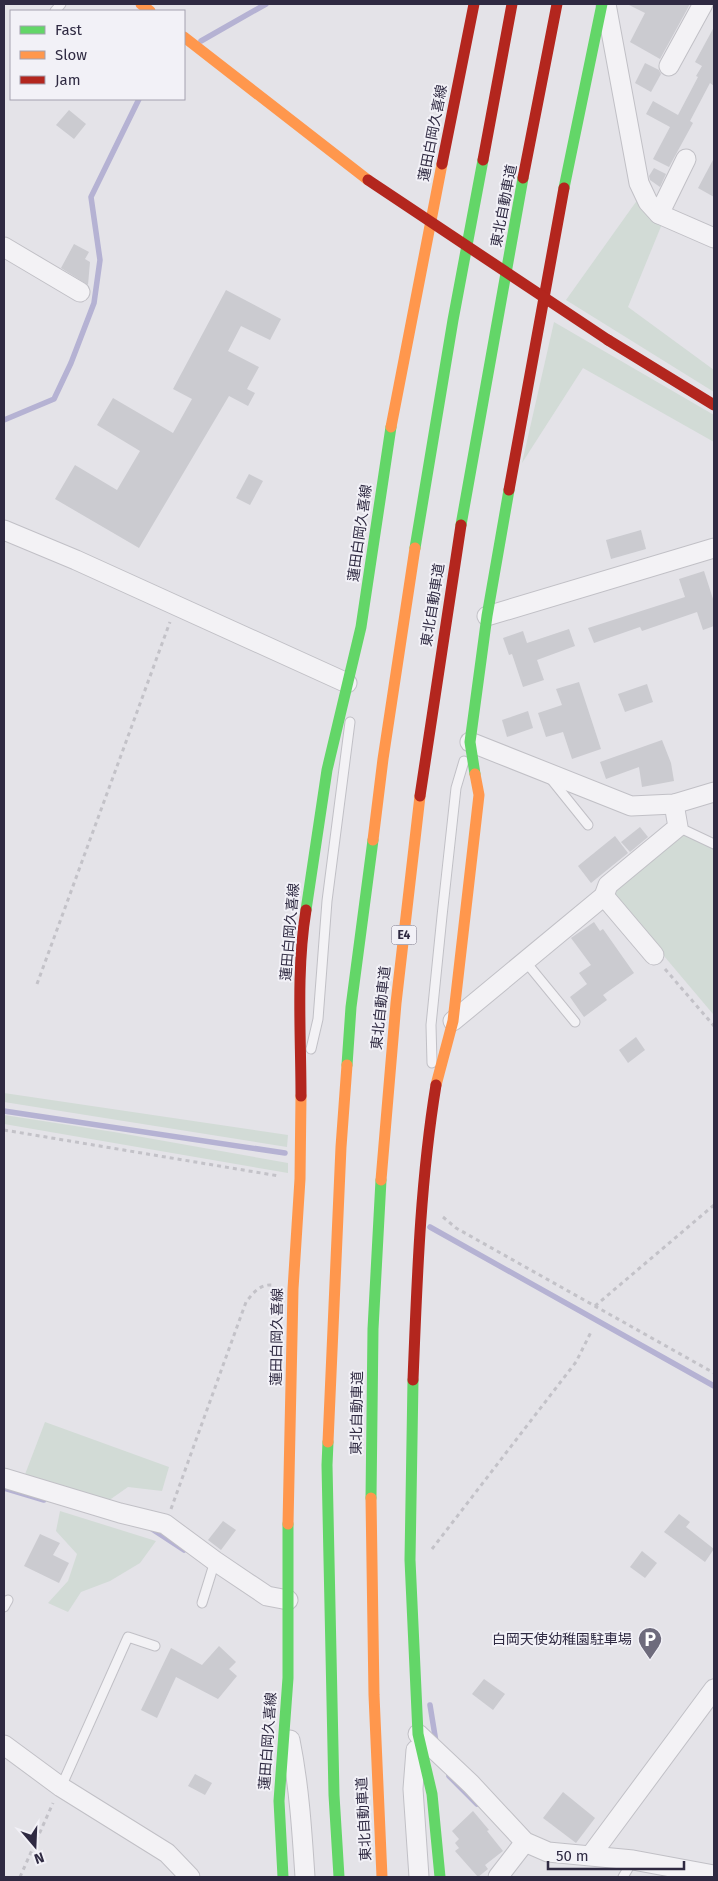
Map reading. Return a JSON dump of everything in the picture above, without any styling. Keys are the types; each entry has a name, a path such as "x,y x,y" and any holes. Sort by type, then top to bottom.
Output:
{"main road":[{"name":"蓮田白岡久喜線","path":"282,1877 279,1801 285,1719 293,1289 300,1179 300,994 302,936 327,770 361,627 395,405 474,4"},
{"name":"東北自動車道","path":"339,1877 333,1765 327,1465 341,1147 351,1007 383,759 425,485 458,291 512,4"},
{"name":"東北自動車道","path":"382,1877 374,1713 371,1455 376,1281 383,1150 390,1066 423,768 447,610 476,434 557,4"},
{"path":"440,1877 432,1794 418,1734 410,1560 417,1276 428,1134 436,1083 452,1021 479,795 470,742 487,616 537,328 567,170 604,4"},
{"path":"185,38 368,180 608,340 714,405"}],"street":[{"path":"604,4 639,183 648,202 659,214 714,238"},
{"path":"669,66 703,4"},
{"path":"659,214 686,159"},
{"path":"4,247 80,292"},
{"path":"4,530 347,682"},
{"path":"487,616 714,548"},
{"path":"470,742 631,806 674,804 714,792"},
{"path":"452,1021 604,896 608,885 678,827 674,804"},
{"path":"604,896 654,955"},
{"path":"4,1478 120,1513 165,1524 267,1596 288,1600"},
{"path":"591,1855 713,1692"},
{"path":"285,1719 297,1775 305,1877"},
{"path":"418,1734 471,1784 525,1842 548,1852 633,1860 714,1875"},
{"path":"418,1734 413,1789 419,1877"},
{"path":"4,1746 61,1787 167,1853 190,1877"},
{"path":"498,1877 525,1842"}],"lane":[{"path":"301,1077 311,1051 318,1019 327,902 351,711 347,682"},
{"path":"436,1083 431,1058 431,1025 456,788 470,742"},
{"path":"546,772 588,825"},
{"path":"678,827 714,844"},
{"path":"525,961 575,1022"},
{"path":"202,1603 215,1561"},
{"path":"61,1787 128,1637 155,1646"},
{"path":"622,1877 633,1860"}],"path":[{"path":"37,984 176,606"},
{"path":"654,955 714,1026"},
{"path":"4,1130 300,1179"},
{"path":"595,1306 714,1205"},
{"path":"422,1212 437,1212 456,1228 714,1373"},
{"path":"165,1524 246,1302 258,1288 268,1285 293,1289"},
{"path":"410,1560 432,1550 576,1362 591,1332"},
{"path":"20,1877 61,1787"}],"shaded area":[{"path":"638,199 662,224 628,307 714,370 714,392 566,300"},
{"path":"554,322 714,415 714,442 583,368 522,463"},
{"path":"682,833 714,849 713,1014 615,898 612,889"},
{"path":"4,1093 288,1135 287,1147 4,1102"},
{"path":"4,1115 114,1132 288,1163 288,1173 4,1124"},
{"path":"45,1422 169,1467 162,1491 128,1487 108,1501 24,1477"},
{"path":"60,1511 156,1541 140,1563 110,1581 81,1592 68,1612 48,1603 68,1581 77,1554 56,1531"}],"building":[{"path":"627,4 690,4 660,59 630,42 645,13"},
{"path":"714,27 714,86 710,83 690,121 693,123 669,167 653,159 670,127 646,114 653,101 678,115 702,66 695,62"},
{"path":"645,63 659,70 661,74 651,92 635,83"},
{"path":"69,110 86,124 74,139 56,125"},
{"path":"714,158 714,197 698,188"},
{"path":"654,168 666,174 660,187 650,180 649,176"},
{"path":"74,244 89,252 85,259 90,262 88,285 61,268"},
{"path":"226,290 281,319 270,340 241,326 228,351 259,367 247,389 255,393 248,406 229,396 139,548 55,499 75,465 117,490 140,451 97,425 113,398 173,433 192,399 173,389"},
{"path":"249,474 263,481 250,505 236,498"},
{"path":"641,530 646,549 611,559 606,540"},
{"path":"704,571 714,602 714,626 703,630 697,612 642,631 640,627 594,643 588,628 685,597 679,579"},
{"path":"569,629 575,646 537,660 544,680 523,687 512,654 509,655 503,638 523,631 527,643"},
{"path":"579,682 601,749 572,759 563,732 546,737 538,713 562,705 556,689"},
{"path":"647,684 653,702 625,712 618,694"},
{"path":"528,711 533,728 507,737 502,720"},
{"path":"662,740 671,763 674,781 642,787 639,767 606,779 600,762"},
{"path":"640,827 648,837 630,852 621,842"},
{"path":"615,836 628,853 591,883 578,866"},
{"path":"594,922 600,931 603,929 634,973 603,995 607,1000 584,1017 570,997 587,984 579,973 591,965 571,938"},
{"path":"636,1037 645,1050 628,1063 619,1050"},
{"path":"679,1514 690,1522 686,1527 714,1549 705,1562 664,1532"},
{"path":"223,1521 236,1530 221,1550 208,1540"},
{"path":"40,1534 60,1543 53,1555 69,1563 59,1583 24,1566"},
{"path":"642,1551 657,1563 645,1578 630,1567"},
{"path":"219,1646 236,1662 229,1669 237,1676 218,1699 176,1677 157,1718 141,1710 171,1648 202,1665"},
{"path":"484,1679 505,1694 493,1710 472,1694"},
{"path":"195,1774 212,1783 205,1795 188,1786"},
{"path":"563,1792 595,1818 576,1843 543,1818"},
{"path":"473,1811 503,1851 485,1865 488,1869 478,1877 455,1851 459,1848 455,1843 459,1839 452,1831"}],"waterway":[{"path":"201,41 266,4"},
{"path":"4,420 54,399 71,363 94,303 100,260 91,197 139,100"},
{"path":"4,1111 285,1153"},
{"path":"430,1227 714,1386"},
{"path":"4,1488 44,1500"},
{"path":"152,1529 184,1550"},
{"path":"430,1705 436,1742"},
{"path":"449,1776 477,1804"}],"traffic: fast":[{"path":"564,188 602,4"},
{"path":"415,548 453,320 483,160"},
{"path":"461,525 523,178"},
{"path":"306,910 327,770 361,627 391,427"},
{"path":"475,774 470,742 487,616 509,490"},
{"path":"347,1065 351,1007 373,840"},
{"path":"371,1498 373,1329 381,1180"},
{"path":"413,1380 410,1560 418,1734 432,1794 440,1877"},
{"path":"328,1442 334,1795 339,1877"},
{"path":"283,1877 279,1801 288,1678 288,1524"}],"traffic: slow":[{"path":"141,4 149,10"},
{"path":"185,38 368,180"},
{"path":"391,427 442,164"},
{"path":"373,840 383,759 415,548"},
{"path":"436,1085 453,1021 479,795 475,774"},
{"path":"381,1180 396,1003 420,796"},
{"path":"328,1442 341,1147 347,1065"},
{"path":"288,1524 293,1289 300,1179 301,1096"},
{"path":"371,1498 374,1695 382,1877"}],"traffic: jam":[{"path":"442,164 474,4"},
{"path":"483,160 512,4"},
{"path":"523,178 557,4"},
{"path":"368,180 608,340"},
{"path":"509,490 564,188"},
{"path":"608,340 714,405"},
{"path":"420,796 461,525"},
{"path":"301,1096 300,980 306,910"},
{"path":"413,1380 423,1195 436,1085"}],"place":[{"name":"白岡天使幼稚園駐車場","path":"650,1660"}]}
